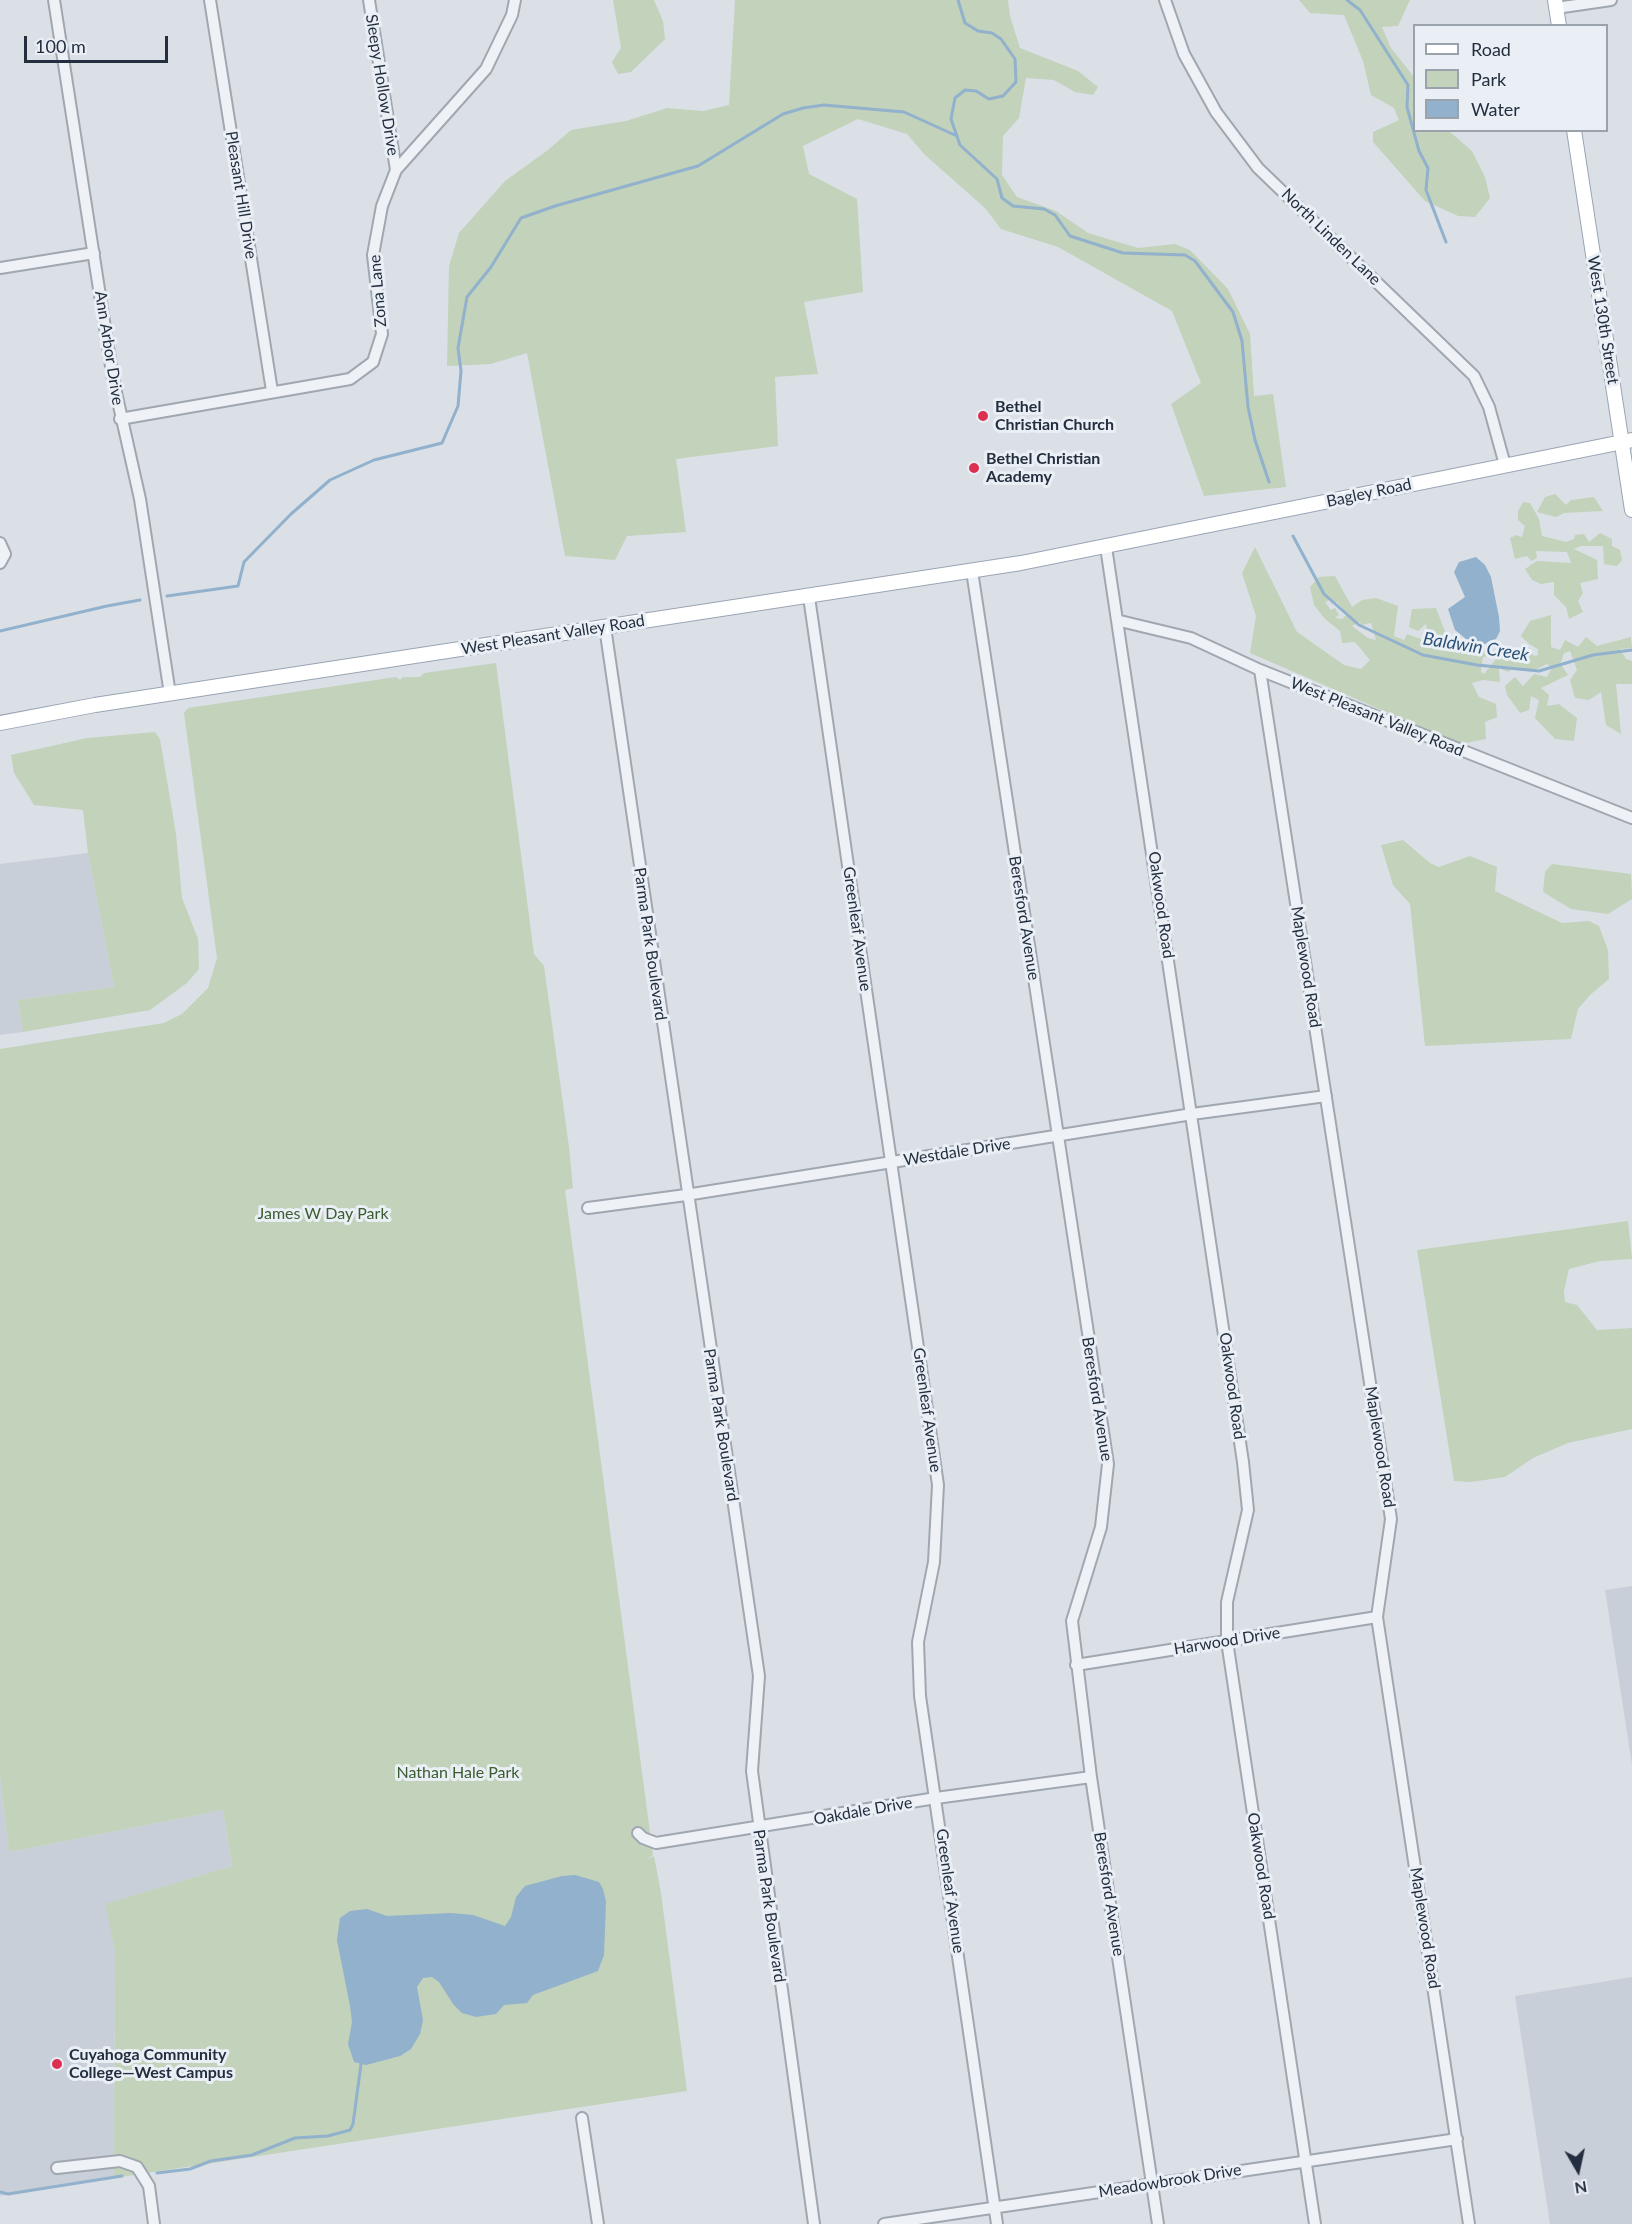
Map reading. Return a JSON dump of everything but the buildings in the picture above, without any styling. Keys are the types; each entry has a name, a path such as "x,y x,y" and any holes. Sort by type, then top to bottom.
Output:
{"main road":[{"path":"1556,4 1559,24"},
{"name":"West 130th Street","path":"1574,132 1627,441 1632,510"},
{"name":"Bagley Road","path":"1106,547 1627,441"},
{"name":"West Pleasant Valley Road","path":"0,723 170,694 809,597 1106,547"}],"street":[{"name":"Ann Arbor Drive","path":"54,0 120,419 140,499 170,694"},
{"name":"Pleasant Hill Drive","path":"210,0 272,391"},
{"name":"Sleepy Hollow Drive","path":"369,0 396,170"},
{"name":"Zona Lane","path":"120,419 350,379 373,362 382,334 373,255 382,206 396,170 486,69 512,15 515,0"},
{"name":"North Linden Lane","path":"1165,0 1184,54 1216,112 1258,168 1474,376 1489,407 1505,465"},
{"path":"1556,4 1611,0"},
{"path":"0,268 94,253"},
{"path":"0,543 5,554 0,563"},
{"name":"Oakwood Road","path":"1106,547 1120,621 1243,1462 1248,1510 1227,1602 1227,1641 1315,2224"},
{"name":"Beresford Avenue","path":"972,571 1056,1136 1108,1464 1101,1527 1072,1621 1091,1777 1158,2224"},
{"name":"Greenleaf Avenue","path":"809,597 938,1485 934,1562 918,1642 920,1696 997,2224"},
{"name":"West Pleasant Valley Road","path":"1120,621 1191,638 1260,670 1632,818"},
{"name":"Parma Park Boulevard","path":"605,627 686,1195 759,1677 752,1771 814,2224"},
{"name":"Maplewood Road","path":"1260,670 1391,1519 1377,1617 1469,2224"},
{"name":"Westdale Drive","path":"588,1208 686,1195 1192,1113 1326,1096"},
{"name":"Harwood Drive","path":"1076,1665 1377,1617"},
{"name":"Oakdale Drive","path":"638,1833 642,1838 656,1844 936,1798 1091,1777"},
{"path":"582,2118 598,2224"},
{"name":"Meadowbrook Drive","path":"884,2224 1457,2139"},
{"path":"57,2168 120,2161 137,2167 148,2187 154,2224"}],"shaded area":[{"path":"88,853 114,987 18,1000 23,1032 0,1035 0,864"},
{"path":"1632,1586 1632,1765 1605,1590"},
{"name":"Cuyahoga Community College—West Campus","path":"0,1777 9,1852 223,1810 232,1866 106,1904 115,1951 114,2178 0,2196"},
{"path":"1632,1977 1632,2224 1550,2224 1515,1996"}],"green space":[{"path":"613,0 654,0 663,21 665,39 631,72 618,74 612,62 621,48"},
{"path":"735,0 1008,0 1010,16 1020,48 1078,71 1098,87 1093,95 1075,92 1054,80 1026,78 1019,118 1003,136 1002,175 1017,197 1056,211 1088,233 1138,248 1175,244 1190,250 1228,289 1250,334 1254,396 1273,394 1286,487 1204,496 1171,404 1201,383 1172,311 1058,247 1001,229 985,208 925,155 907,134 858,119 803,146 809,174 857,199 863,292 804,302 818,374 775,377 778,446 676,459 686,532 627,536 615,560 565,556 527,353 491,364 447,366 449,266 459,233 505,181 571,130 626,121 667,108 703,111 729,105"},
{"path":"1299,0 1410,0 1398,26 1382,27 1391,48 1413,76 1413,132 1450,132 1472,151 1485,177 1490,198 1475,217 1458,216 1425,201 1373,142 1373,132 1399,120 1394,108 1371,95 1363,61 1344,15 1310,13"},
{"path":"1555,494 1566,505 1571,500 1594,497 1603,511 1564,513 1556,517 1537,512 1545,497"},
{"path":"1523,502 1530,503 1539,519 1542,536 1566,542 1574,539 1575,535 1584,534 1589,542 1600,533 1612,539 1612,546 1620,550 1622,560 1617,566 1604,564 1603,546 1581,546 1574,549 1597,560 1598,579 1580,583 1583,593 1578,601 1583,612 1569,619 1566,607 1554,595 1554,582 1541,584 1532,580 1525,569 1537,561 1571,563 1567,552 1536,551 1537,558 1531,561 1527,556 1515,559 1510,538 1516,535 1522,537 1525,526 1518,520 1518,511"},
{"path":"1255,547 1297,632 1344,665 1361,669 1370,660 1355,642 1342,643 1340,631 1325,619 1314,605 1310,587 1319,577 1335,576 1352,607 1362,600 1376,598 1398,606 1394,636 1404,640 1407,634 1429,642 1426,624 1418,631 1409,627 1412,609 1436,608 1451,647 1478,653 1480,648 1490,645 1493,656 1483,657 1481,672 1484,674 1500,654 1519,660 1530,651 1534,656 1538,655 1538,649 1521,636 1530,621 1551,615 1551,647 1560,650 1565,640 1578,647 1586,637 1597,646 1631,637 1632,648 1620,649 1626,659 1632,661 1632,684 1616,684 1621,734 1606,725 1601,692 1589,700 1575,698 1570,680 1577,670 1570,651 1564,653 1561,662 1554,667 1562,666 1568,675 1541,688 1549,695 1547,706 1559,704 1577,718 1574,741 1555,739 1535,718 1539,700 1531,696 1529,710 1520,713 1507,695 1505,686 1515,677 1523,686 1534,674 1547,677 1552,668 1547,664 1535,670 1513,667 1508,672 1499,668 1500,682 1483,680 1472,683 1479,697 1496,704 1497,717 1485,722 1486,739 1460,744 1250,653 1256,616 1242,573","holes":["1332,599 1331,604 1337,602 1347,614 1342,619 1335,618 1339,615 1335,608 1331,610 1325,602","1360,622 1361,625 1371,623 1376,640 1368,638 1352,626"]},
{"path":"496,663 534,954 544,966 569,1147 573,1188 565,1190 653,1855 646,1860 654,1856 661,1893 687,2091 114,2178 115,1951 105,1904 232,1866 223,1810 9,1852 0,1777 0,1049 164,1023 182,1014 208,988 217,958 184,713 188,708 396,677 400,680 403,677 420,677 424,673"},
{"path":"155,732 160,739 176,834 182,898 198,939 199,969 187,983 150,1010 23,1032 18,1000 114,987 88,853 83,810 34,805 14,773 11,755 87,738"},
{"path":"1403,840 1430,863 1439,867 1470,856 1497,867 1495,891 1562,923 1589,921 1599,926 1608,950 1609,979 1578,1009 1571,1039 1425,1046 1410,904 1393,885 1381,845"},
{"path":"1552,864 1631,874 1632,899 1608,914 1571,909 1543,892 1545,872"},
{"path":"1628,1221 1632,1259 1600,1261 1569,1269 1564,1291 1565,1302 1577,1305 1597,1330 1632,1328 1632,1429 1568,1443 1533,1458 1505,1477 1471,1482 1454,1481 1417,1250"}],"water":[{"path":"1476,557 1485,565 1491,577 1499,617 1500,631 1496,639 1483,645 1466,639 1455,630 1448,609 1465,597 1454,572 1459,562"},
{"path":"575,1875 599,1882 606,1901 604,1955 598,1971 533,1995 527,2003 504,2005 496,2014 476,2017 462,2013 453,2004 439,1982 432,1977 423,1978 417,1987 423,2020 420,2034 411,2049 400,2056 366,2065 354,2062 348,2044 352,2022 350,2006 337,1940 340,1918 350,1911 367,1909 387,1916 451,1913 473,1915 505,1926 511,1917 516,1897 525,1886 562,1876"}],"waterway":[{"path":"958,0 965,23 978,31 992,33 1001,39 1015,59 1016,82 1003,96 989,99 976,91 965,90 955,98 951,119 960,145 997,179 1002,198 1013,206 1044,209 1055,215 1070,236 1123,253 1185,255 1195,261 1233,312 1242,341 1248,407 1255,440 1269,482"},
{"path":"1347,0 1360,10 1408,85 1407,107 1413,129"},
{"path":"167,596 238,586 244,562 291,514 330,480 374,460 442,443 458,406 461,371 458,348 467,297 491,267 521,218 555,206 698,166 783,114 803,108 824,105 904,112 957,136"},
{"path":"1414,132 1419,151 1428,168 1426,190 1446,242"},
{"name":"Baldwin Creek","path":"1293,536 1324,594 1359,625 1423,655 1477,665 1539,671 1593,655 1632,650"},
{"path":"0,631 140,600"},
{"path":"157,2173 190,2169 211,2161 252,2155 295,2138 328,2136 350,2130 353,2124 361,2064"},
{"path":"0,2192 8,2194 122,2176"}],"place":[{"name":"Bethel Christian Church","path":"983,416"},
{"name":"Bethel Christian Academy","path":"974,468"},
{"name":"Cuyahoga Community College—West Campus","path":"57,2064"}],"park label":[{"name":"James W Day Park","path":"323,1214"},
{"name":"Nathan Hale Park","path":"458,1773"}]}
